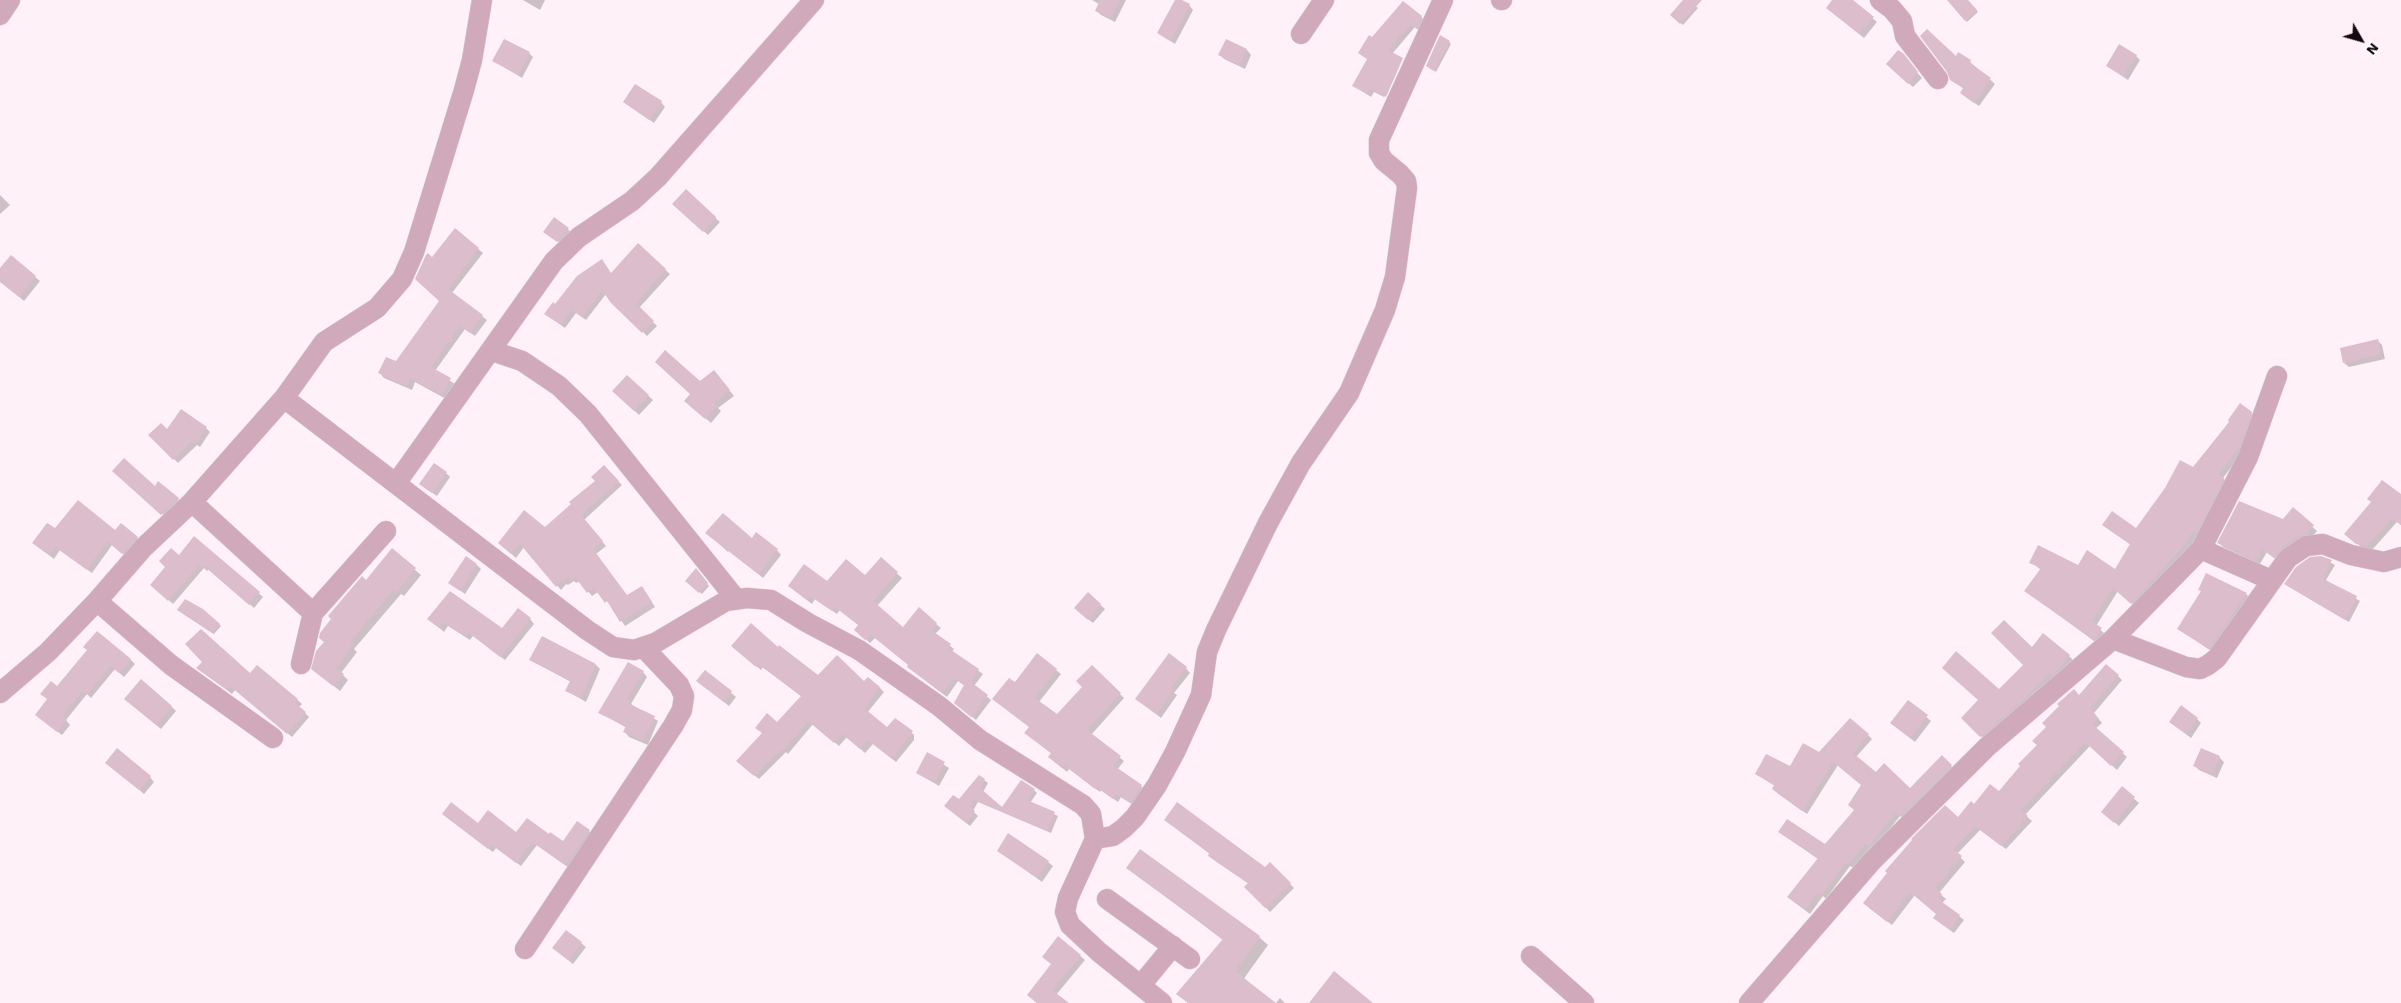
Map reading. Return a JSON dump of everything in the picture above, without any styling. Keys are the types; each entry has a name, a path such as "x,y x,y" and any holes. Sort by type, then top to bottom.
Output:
{"street":[{"path":"0,15 10,0"},
{"path":"0,693 48,652 97,601 143,548 192,502 284,398 324,342 377,308 402,279 414,252 464,90 472,60 482,0"},
{"path":"397,482 492,351 554,261 579,237 632,201 658,177 814,0"},
{"path":"1301,34 1324,0"},
{"path":"1095,839 1112,836 1124,828 1135,817 1157,785 1175,752 1201,695 1207,652 1216,630 1268,523 1301,463 1349,393 1385,310 1395,277 1407,188 1406,181 1384,161 1379,153 1379,140 1443,0"},
{"path":"1880,0 1892,9 1902,21 1905,36 1938,79"},
{"path":"492,351 522,362 559,386 588,414 736,599"},
{"path":"1749,1003 1872,861 1988,746 2113,639 2201,549 2248,457 2277,376"},
{"path":"284,398 397,482 588,630 613,647 634,650 655,643 726,601 736,599 771,600 808,623 859,650 939,706 980,740 1083,805 1091,814 1095,839 1068,898 1065,912 1070,925 1162,1003"},
{"path":"192,502 313,613"},
{"path":"301,664 313,613 386,531"},
{"path":"2113,639 2186,667 2200,669 2208,666 2217,658 2288,558 2306,546 2323,544 2351,555 2384,562 2401,557"},
{"path":"2201,549 2271,580"},
{"path":"97,601 171,665 273,738"},
{"path":"525,949 674,726 682,710 684,696 679,685 643,647"},
{"path":"1107,898 1190,960"},
{"path":"1141,985 1172,946"},
{"path":"1531,956 1584,1003"}],"building":[{"path":"1100,0 1120,0 1111,18 1095,11"},
{"path":"1175,0 1182,0 1190,4 1170,41 1157,33"},
{"path":"1683,0 1702,0 1680,24 1670,15"},
{"path":"1832,0 1853,0 1874,17 1859,34 1826,8"},
{"path":"1947,0 1968,0 1977,10 1965,21"},
{"path":"1403,1 1422,16 1417,29 1410,24 1388,50 1403,58 1386,97 1370,89 1367,94 1352,86 1367,59 1358,53 1369,35 1372,37"},
{"path":"1927,29 1956,56 1958,52 1971,60 1970,63 1991,78 1974,103 1960,93 1963,88 1950,80 1947,72 1920,36"},
{"path":"1440,35 1450,41 1434,71 1426,66"},
{"path":"504,39 530,52 518,75 492,61"},
{"path":"1226,39 1247,49 1240,65 1218,55"},
{"path":"2119,44 2137,55 2123,76 2106,66"},
{"path":"1898,50 1904,54 1918,72 1908,84 1886,64"},
{"path":"635,84 662,101 649,120 623,102"},
{"path":"686,189 716,217 703,232 672,204"},
{"path":"554,217 569,228 557,242 543,232"},
{"path":"455,228 479,248 448,289 483,315 470,333 460,326 431,367 451,378 442,395 410,378 407,386 378,373 386,357 396,361 439,301 415,279 426,255 428,253 432,257"},
{"path":"638,243 666,269 636,303 654,321 642,333 611,303 602,290 582,317 572,310 561,325 544,314 553,302 555,304 577,276 602,259 611,273"},
{"path":"11,255 36,276 19,297 0,282 0,268"},
{"path":"2378,339 2381,354 2343,363 2340,348"},
{"path":"665,350 700,381 714,370 730,390 714,403 717,406 705,419 684,401 690,394 655,362"},
{"path":"627,375 649,395 634,411 612,391"},
{"path":"2240,403 2252,412 2239,447 2218,474 2224,478 2196,533 2193,531 2185,544 2131,604 2113,588 2091,621 2102,628 2094,640 2024,591 2041,568 2029,563 2038,545 2078,565 2087,550 2115,569 2130,544 2102,525 2112,511 2136,528 2165,488 2180,460 2193,467 2229,422 2228,420"},
{"path":"181,409 207,427 195,444 192,441 173,460 148,435 161,423 167,429"},
{"path":"124,458 155,486 158,481 179,498 161,515 112,471"},
{"path":"434,463 447,472 432,493 419,484"},
{"path":"604,465 619,481 581,515 603,541 593,549 627,595 642,586 652,602 620,622 607,601 605,603 594,588 587,593 575,577 571,580 569,577 563,582 561,581 556,587 520,544 511,554 498,543 524,510 545,527 571,504 569,502 595,481 591,477"},
{"path":"2382,480 2401,494 2401,525 2392,518 2367,546 2356,544 2344,534 2371,502 2367,499"},
{"path":"78,500 115,530 121,523 138,537 122,554 107,541 87,570 55,547 49,555 32,543 47,523 55,528"},
{"path":"2239,501 2283,519 2293,507 2314,525 2307,534 2299,536 2281,548 2274,558 2262,549 2255,560 2217,543"},
{"path":"723,513 752,538 756,532 778,549 758,574 705,533"},
{"path":"194,536 260,592 249,605 204,566 202,568 199,565 168,601 150,585 165,567 159,561 171,548 179,555"},
{"path":"392,548 416,568 397,592 394,589 349,643 352,646 336,668 344,674 333,686 311,669 316,651 324,642 319,638 320,633 331,619 328,616 362,576 366,580"},
{"path":"466,556 477,564 460,591 448,583"},
{"path":"2321,556 2332,560 2323,575 2325,577 2323,579 2357,596 2345,620 2284,584 2296,567 2310,557"},
{"path":"881,557 898,572 873,601 903,627 919,607 937,623 931,630 951,644 948,648 979,669 971,682 988,695 971,717 954,703 964,685 954,678 942,693 907,667 908,665 870,634 865,640 854,630 858,625 835,607 832,611 810,596 807,600 788,586 804,564 827,581 846,559 865,575"},
{"path":"696,568 708,583 699,593 685,581"},
{"path":"2206,573 2247,593 2209,649 2177,629 2201,591 2198,590"},
{"path":"450,591 502,628 518,608 531,618 500,657 468,632 466,636 443,622 439,628 427,619"},
{"path":"1088,592 1101,604 1088,620 1074,608"},
{"path":"185,599 203,609 220,624 212,633 177,610"},
{"path":"2004,620 2032,647 2043,633 2070,655 2053,675 2050,673 2022,701 1980,737 1961,718 1978,700 1942,668 1956,651 1999,689 2023,665 1991,633"},
{"path":"751,623 778,647 779,645 818,675 837,655 864,681 868,677 880,687 864,708 887,727 895,718 913,731 892,759 868,740 860,749 842,734 834,743 808,721 783,751 781,749 754,776 736,761 762,733 755,728 767,713 777,722 801,696 758,664 756,667 731,646"},
{"path":"201,629 250,673 257,665 298,699 295,703 306,712 287,734 230,686 227,690 196,668 202,662 185,644"},
{"path":"97,631 131,659 119,673 110,666 87,695 82,691 62,716 67,720 57,732 35,715 47,699 40,694 51,681 57,686 87,650 83,647"},
{"path":"542,636 596,664 581,698 565,691 570,681 529,660"},
{"path":"1037,653 1057,669 1035,698 1057,714 1082,687 1076,681 1092,665 1121,693 1087,730 1121,756 1113,765 1142,785 1130,803 1116,794 1113,799 1096,787 1095,789 1064,765 1062,768 1048,757 1051,753 1024,733 1029,727 992,699 1009,678 1015,682"},
{"path":"1169,653 1187,667 1170,688 1173,690 1156,714 1135,699"},
{"path":"628,662 644,671 627,699 631,701 629,704 655,716 643,741 623,732 626,726 598,713"},
{"path":"2106,664 2119,675 2090,708 2098,718 2092,724 2124,752 2111,766 2085,742 2021,810 2028,816 2001,846 1975,826 1953,849 1962,856 1935,888 1942,894 1938,899 1960,915 1950,930 1933,918 1936,914 1910,892 1887,922 1863,903 1887,873 1885,871 1911,839 1945,805 1958,817 1971,801 1974,804 1990,784 1999,791 2020,766 2018,764 2037,745 2032,741 2046,727 2042,723 2059,706 2057,704 2074,689 2079,695"},
{"path":"705,670 732,691 724,702 696,681"},
{"path":"141,679 172,706 156,725 124,699"},
{"path":"1908,700 1928,715 1910,738 1890,723"},
{"path":"2181,705 2198,718 2186,734 2169,722"},
{"path":"1850,718 1869,734 1853,753 1876,772 1884,763 1910,788 1942,755 1952,765 1900,816 1895,813 1869,846 1866,843 1848,865 1845,863 1821,895 1818,893 1805,910 1787,897 1818,858 1778,832 1787,819 1825,844 1854,810 1848,805 1861,785 1833,762 1802,811 1772,789 1774,785 1755,774 1766,754 1790,766 1803,743 1819,752"},
{"path":"117,748 151,776 139,790 105,763"},
{"path":"2201,748 2220,756 2212,774 2193,766"},
{"path":"927,752 945,762 934,783 916,773"},
{"path":"979,775 985,779 980,788 1002,807 1021,780 1035,789 1027,800 1055,812 1047,831 974,799 970,807 975,811 966,823 944,806 953,795 959,799"},
{"path":"2122,786 2135,797 2114,823 2101,812"},
{"path":"451,802 478,823 488,810 516,832 527,818 549,834 550,832 563,841 577,821 590,830 565,865 532,842 516,863 492,845 488,849 442,814"},
{"path":"1177,802 1265,867 1270,862 1291,883 1265,908 1244,887 1248,883 1208,856 1209,853 1164,820"},
{"path":"1008,833 1049,861 1037,878 997,851"},
{"path":"1140,849 1260,936 1236,972 1276,1003 1188,1003 1176,994 1223,939 1126,868"},
{"path":"566,930 582,942 568,960 552,948"},
{"path":"1058,936 1081,955 1052,990 1069,1003 1037,1003 1027,995 1051,964 1042,957"},
{"path":"1334,971 1373,1003 1309,1003"}]}
